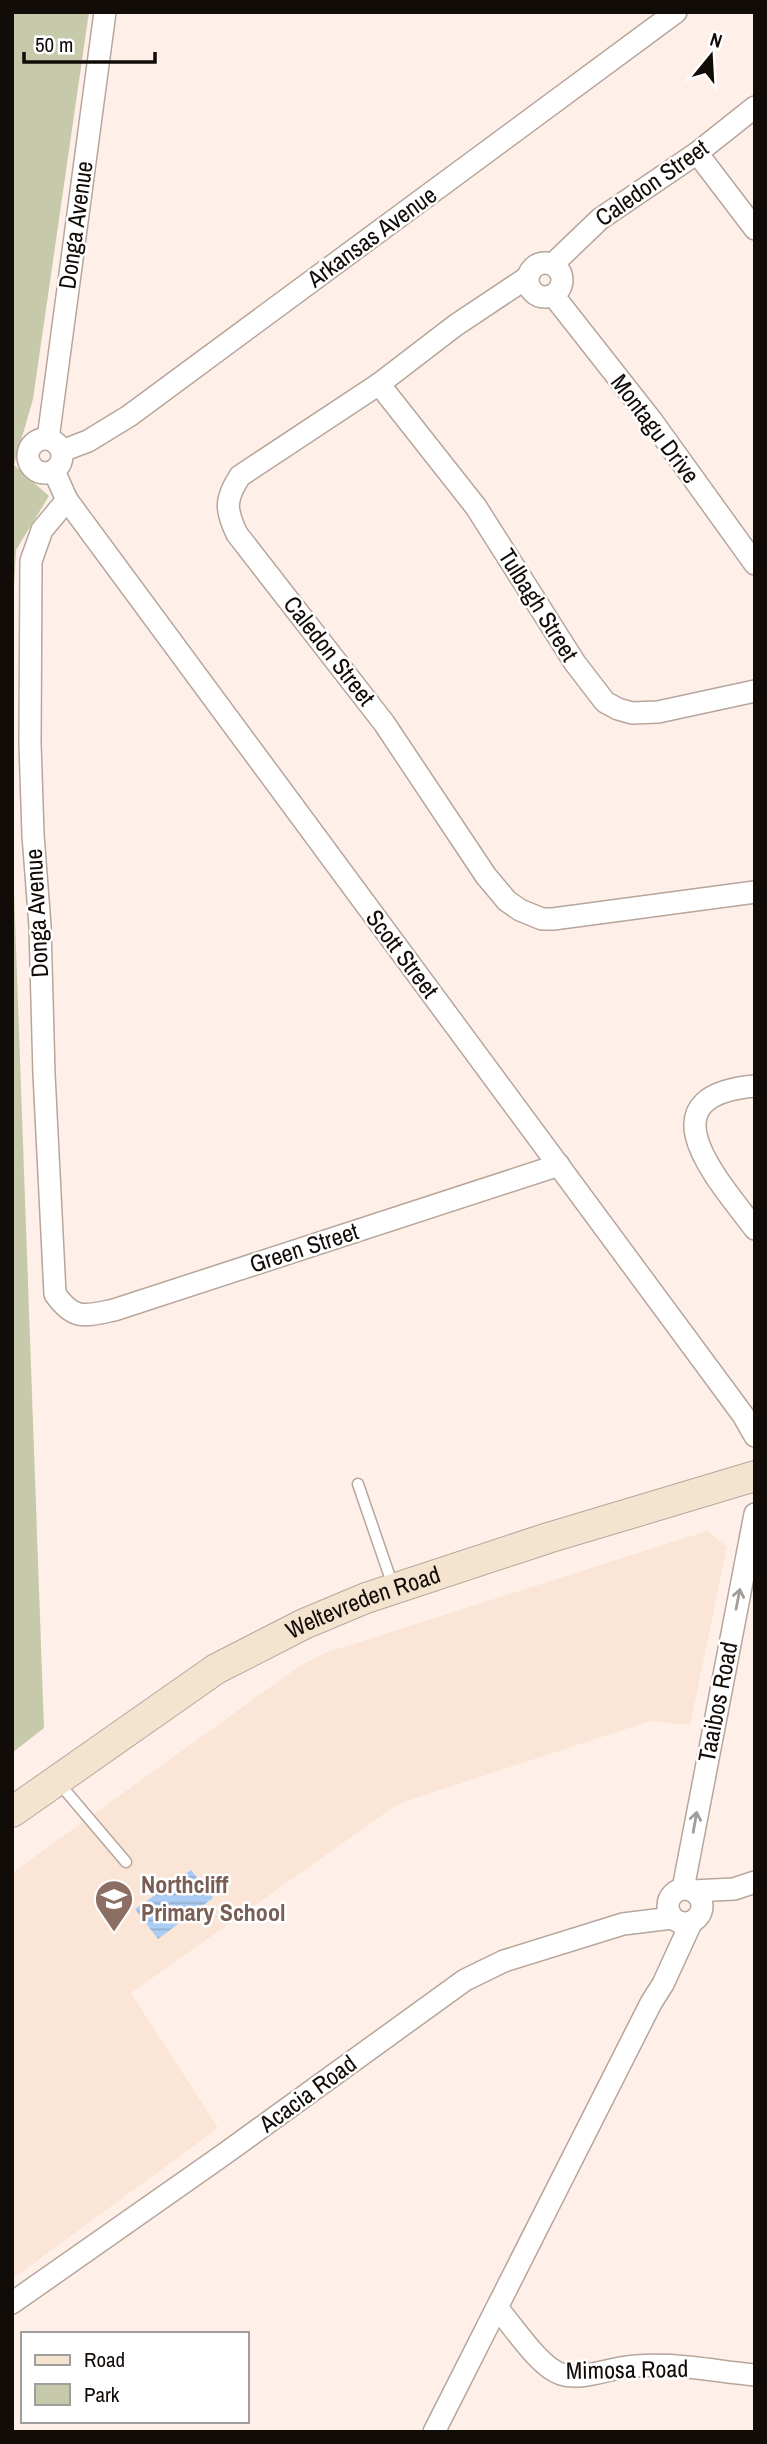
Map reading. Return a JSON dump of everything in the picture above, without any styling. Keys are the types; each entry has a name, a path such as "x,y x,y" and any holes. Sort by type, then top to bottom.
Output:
{"main road":[{"name":"Weltevreden Road","path":"12,1812 216,1669 304,1624 394,1588 573,1530 755,1476"}],"street":[{"name":"Donga Avenue","path":"41,451 105,12"},
{"name":"Arkansas Avenue","path":"41,451 88,441 129,416 676,12"},
{"name":"Caledon Street","path":"552,264 600,219 697,153 755,107"},
{"path":"697,153 755,229"},
{"path":"540,263 552,264 558,268 563,279 562,286 554,295 547,297 535,294 528,284 528,277 534,266 540,263"},
{"name":"Caledon Street","path":"528,277 456,324 379,384 240,476 227,504 230,519 237,534 384,723 486,876 507,901 530,915 553,919 755,892"},
{"name":"Montagu Drive","path":"554,295 652,421 755,564"},
{"name":"Tulbagh Street","path":"379,384 476,507 575,663 605,702 632,713 658,712 755,691"},
{"name":"Scott Street","path":"41,451 67,500 743,1415 755,1436"},
{"name":"Donga Avenue","path":"55,1294 40,926 33,835 30,743 31,561 42,530 67,500"},
{"path":"755,1086 730,1089 708,1098 697,1113 695,1133 705,1159 755,1229"},
{"name":"Green Street","path":"55,1294 65,1308 75,1314 88,1315 114,1310 559,1165"},
{"name":"Taaibos Road","path":"498,2309 663,1984 683,1908 755,1514"},
{"name":"Acacia Road","path":"12,2303 465,1980 504,1961 683,1908 755,1882"},
{"path":"434,2432 498,2309"},
{"name":"Mimosa Road","path":"498,2309 546,2366 563,2375 576,2376 628,2366 654,2365 755,2375"}],"lane":[{"path":"359,1484 394,1588"},
{"path":"57,1780 126,1862"}],"shaded area":[{"name":"Northcliff Primary School","path":"707,1531 727,1547 690,1725 650,1721 398,1804 131,1993 218,2128 12,2279 12,1873 301,1665 325,1653"}],"green space":[{"path":"12,12 89,12 33,399 14,465 49,496 16,550 12,626"},
{"path":"12,836 44,1728 12,1753"}],"water":[{"path":"191,1870 213,1898 158,1939 135,1909"}],"place":[{"name":"Northcliff Primary School","path":"114,1933"}]}
